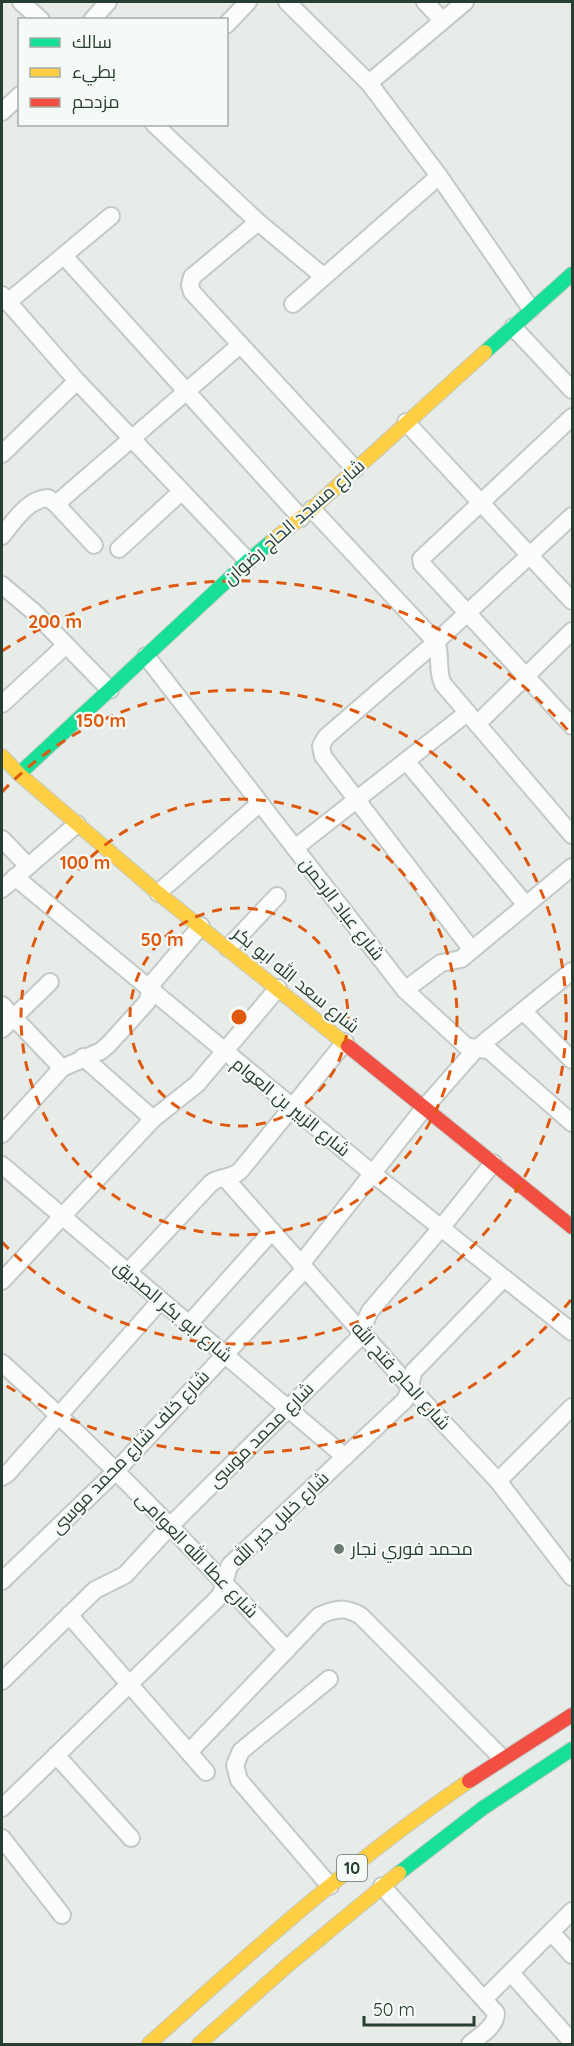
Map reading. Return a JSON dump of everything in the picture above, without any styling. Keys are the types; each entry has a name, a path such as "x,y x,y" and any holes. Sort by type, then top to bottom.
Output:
{"street":[{"path":"21,2 39,18"},
{"path":"94,18 108,2"},
{"path":"228,23 248,2"},
{"path":"287,2 369,83 439,176 531,309"},
{"path":"425,2 442,20"},
{"path":"369,83 465,2"},
{"path":"156,126 258,222 323,276"},
{"path":"293,304 439,176"},
{"path":"111,216 5,299 77,381 248,561"},
{"path":"258,222 198,271 192,277 190,285 198,299 355,469"},
{"path":"64,255 186,390 436,642 440,657 440,679 573,835"},
{"name":"شارع مسجد الحاج رضوان","path":"19,774 248,561 306,513 531,309 573,274"},
{"path":"513,327 573,390"},
{"path":"56,504 240,345"},
{"path":"2,454 77,381"},
{"path":"573,417 421,559 422,564 573,726"},
{"path":"406,422 573,601"},
{"path":"119,549 181,492"},
{"path":"2,536 32,502 40,498 48,498 94,545"},
{"path":"472,950 323,756 321,746 326,737 436,642 573,516"},
{"path":"2,585 34,612 110,690"},
{"path":"295,848 406,761 472,719 526,676 573,631"},
{"path":"2,704 65,646"},
{"name":"شارع عباد الرحمن","path":"146,656 405,990 466,1046 486,1049 494,1054 573,1123"},
{"name":"شارع سعد الله ابو بكر","path":"2,756 19,774 158,893 573,1227"},
{"path":"406,761 526,905"},
{"path":"158,893 260,803"},
{"path":"2,889 77,824"},
{"name":"شارع الزبير بن العوام","path":"2,839 21,872 150,990 372,1173 573,1332"},
{"path":"405,990 441,963 457,961 573,867"},
{"path":"228,948 277,896"},
{"path":"2,1134 62,1068 101,1051 109,1044 147,1002 154,981 201,926"},
{"name":"شارع خلف شارع محمد موسى","path":"2,1581 116,1471 225,1355 303,1267 424,1107 476,1049 573,971"},
{"path":"50,982 5,1017 62,1068"},
{"path":"2,1281 153,1119 197,1084 278,988"},
{"path":"523,1011 573,1060"},
{"path":"128,1273 211,1183 231,1177 240,1171 345,1042"},
{"path":"83,1057 153,1119"},
{"name":"شارع محمد موسى","path":"2,1681 95,1590 125,1575 170,1526 357,1340 370,1311 493,1163"},
{"name":"شارع ابو بكر الصديق","path":"2,1165 345,1457"},
{"name":"شارع الحاج فتح الله","path":"225,1178 410,1387 498,1481 573,1577"},
{"path":"188,1324 272,1232"},
{"name":"شارع خليل خير الله","path":"2,1809 218,1598 222,1593 230,1565 404,1401 414,1371 504,1278"},
{"path":"2,1477 160,1301"},
{"name":"شارع عطا الله العوامى","path":"2,1363 116,1471 287,1650"},
{"path":"498,1481 573,1407"},
{"path":"189,1752 320,1616 337,1609 345,1609 361,1616 502,1758"},
{"path":"69,1615 206,1772"},
{"path":"330,1679 241,1751 236,1765 238,1780 330,1886"},
{"name":"10","path":"149,2044 330,1886 392,1856 450,1812 502,1758 573,1715"},
{"name":"10","path":"199,2044 250,1996 382,1886 392,1856 450,1812 529,1775 573,1749"},
{"path":"56,1755 131,1838"},
{"path":"2,1838 62,1915"},
{"path":"382,1886 496,2013 496,2019 481,2041"},
{"path":"488,2004 511,1973 573,1911"},
{"path":"551,1932 573,1955"},
{"path":"511,1973 573,2042"}],"traffic: fast":[{"path":"485,352 572,274"},
{"path":"19,774 272,541"},
{"path":"399,1873 483,1808 572,1749"}],"traffic: slow":[{"path":"272,541 312,509 485,352"},
{"path":"2,756 19,774 158,893 348,1046"},
{"path":"149,2044 265,1940 344,1874 469,1781"},
{"path":"199,2044 288,1965 399,1873"}],"traffic: jam":[{"path":"348,1046 572,1227"},
{"path":"469,1781 572,1715"}],"place":[{"name":"محمد فوري نجار","path":"339,1549"}]}
